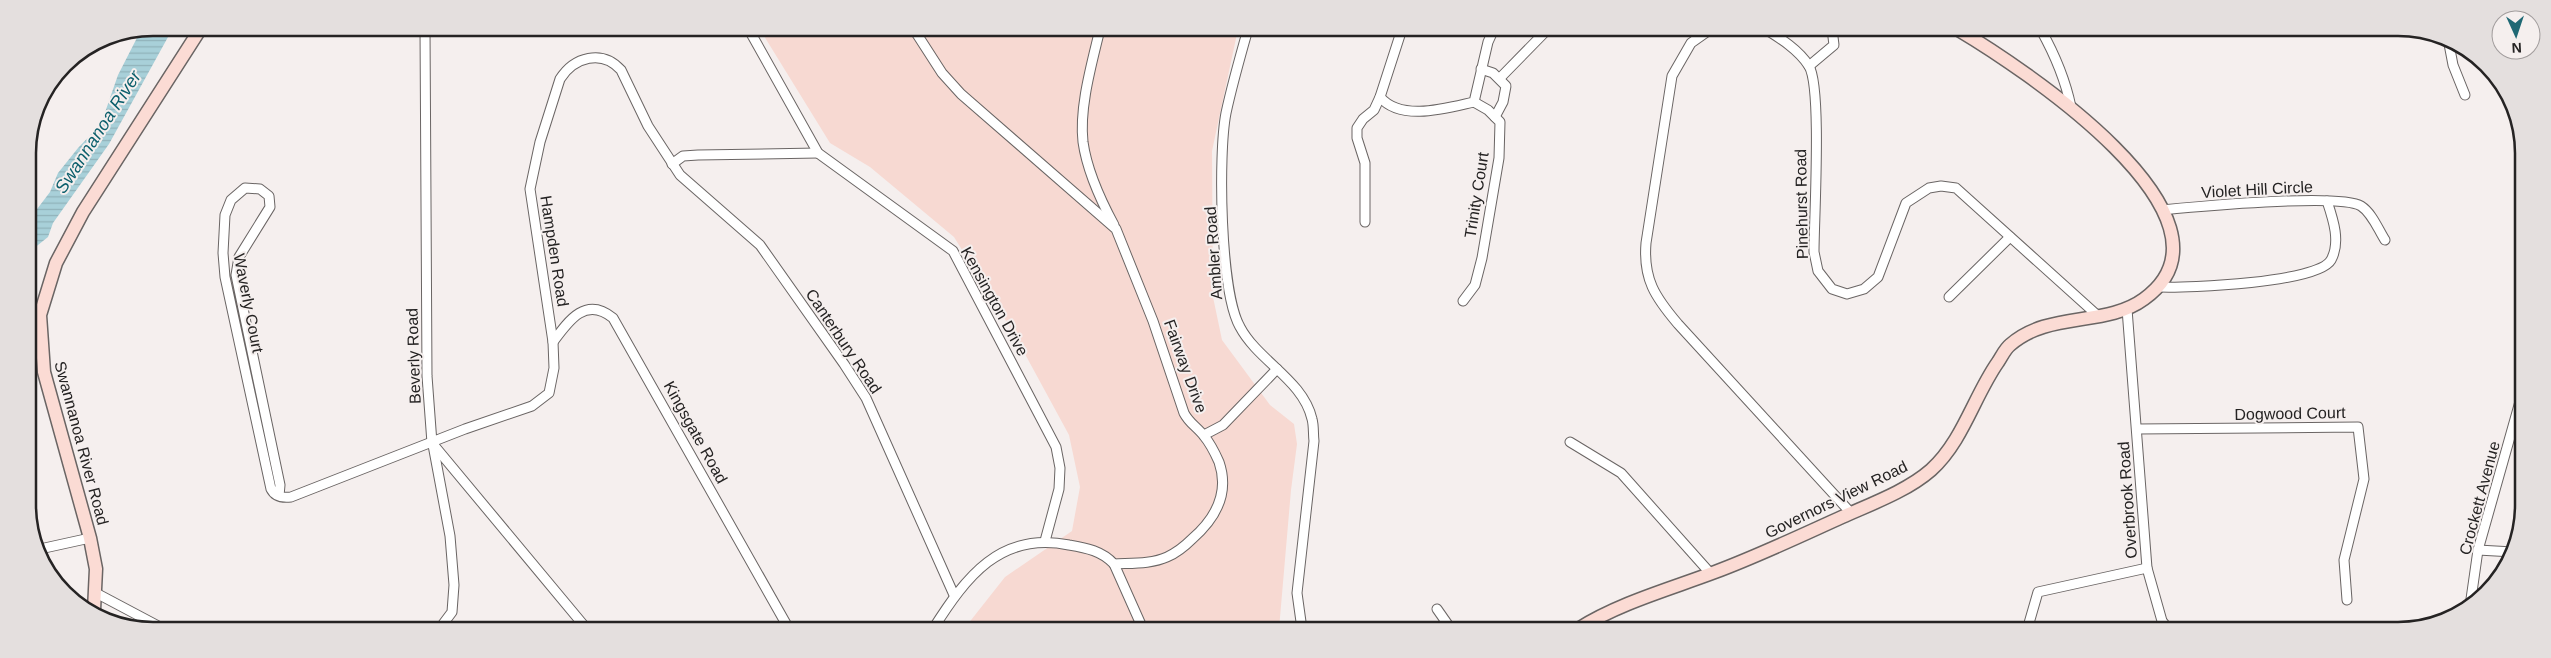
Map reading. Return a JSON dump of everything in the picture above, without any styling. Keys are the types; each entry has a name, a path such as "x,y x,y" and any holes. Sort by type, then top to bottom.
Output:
{"street":[{"name":"Swannanoa River Road","path":"37,311 56,263 83,212 196,36"},
{"name":"Beverly Road","path":"425,36 428,376 432,443 450,536 454,585 452,612 445,622"},
{"name":"Kensington Drive","path":"752,36 818,153 953,251 1056,447 1060,468 1059,489 1044,541"},
{"name":"Fairway Drive","path":"918,36 942,73 961,94 1116,229 1153,321 1184,413 1191,425 1204,435 1220,464 1222,490 1217,511 1208,525 1182,548 1167,558 1114,564"},
{"path":"1098,36 1089,76 1083,140 1098,194 1116,229"},
{"name":"Ambler Road","path":"1246,36 1226,114 1222,145 1225,258 1231,305 1240,327 1253,346 1301,394 1312,418 1314,441 1298,593 1301,621"},
{"path":"1365,222 1365,163 1357,138 1357,128 1363,119 1374,110 1380,98 1400,36"},
{"path":"1474,102 1481,69 1492,36"},
{"path":"1500,78 1541,36"},
{"path":"1701,36 1691,43 1672,76 1646,243 1645,261 1650,284 1659,302 1678,324 1852,513"},
{"path":"1778,36 1783,39 1809,66 1834,45 1833,36"},
{"path":"1966,36 2071,107 2123,155 2145,180 2162,210 2170,234 2172,256 2160,287"},
{"path":"2044,36 2057,59 2066,83 2071,107"},
{"path":"2450,48 2453,65 2465,95"},
{"name":"Hampden Road","path":"279,496 293,496 532,406 549,393 554,368 553,342 530,189 540,142 554,96 566,72 586,58 601,58 615,63 626,78 648,126 672,164"},
{"name":"Pinehurst Road","path":"1809,66 1816,97 1814,252 1818,271 1832,288 1847,294 1864,289 1878,277 1906,203 1929,188 1941,186 1956,188 2097,315"},
{"path":"1380,98 1387,105 1409,110 1437,110 1474,102 1495,117 1506,94 1506,86 1500,78 1481,69"},
{"name":"Trinity Court","path":"1463,301 1475,285 1482,258 1498,158 1500,122 1495,117"},
{"path":"672,164 682,156 818,153"},
{"name":"Canterbury Road","path":"672,164 680,175 760,245 844,364 866,398 954,595"},
{"name":"Waverly Court","path":"252,187 265,192 270,204 239,257 236,275 280,485 279,496 271,489 223,263 225,215 236,193 252,187"},
{"path":"2327,201 2360,205 2373,218 2385,240"},
{"name":"Violet Hill Circle","path":"2160,287 2186,288 2279,279 2318,271 2331,261 2336,242 2333,220 2327,201 2222,204 2162,210"},
{"path":"1949,298 2010,237"},
{"name":"Governors View Road","path":"1593,621 1852,513 1902,488 1931,470 1952,445 1978,394 2009,346 2026,334 2045,326 2127,310 2160,287"},
{"name":"Kingsgate Road","path":"553,342 564,327 581,312 591,309 602,309 613,318 785,622"},
{"name":"Overbrook Road","path":"2029,621 2038,592 2147,568 2127,310"},
{"name":"Swannanoa River Road","path":"37,325 44,372 90,538 96,569 95,606"},
{"path":"1204,435 1223,425 1277,369"},
{"name":"Crockett Avenue","path":"2471,596 2478,550 2515,419"},
{"name":"Dogwood Court","path":"2137,429 2358,427 2364,479 2344,560 2347,600"},
{"path":"1570,442 1621,473 1710,574"},
{"path":"432,443 581,622"},
{"path":"45,548 90,538"},
{"path":"938,622 954,595 967,579 1003,553 1044,541 1089,549 1103,554 1114,564 1140,622"},
{"path":"2478,550 2505,552"},
{"path":"2147,568 2162,621"},
{"path":"96,593 150,622"},
{"path":"1437,609 1446,621"}],"shaded area":[{"path":"764,36 1237,36 1212,151 1213,297 1222,340 1270,405 1294,424 1297,444 1280,621 970,622 1005,577 1072,531 1080,487 1069,435 1013,332 954,237 870,167 830,143"}],"water":[{"name":"Swannanoa River","path":"169,36 109,144 53,223 48,237 37,246 37,209 50,192 58,173 101,124 118,75 137,37"}]}
